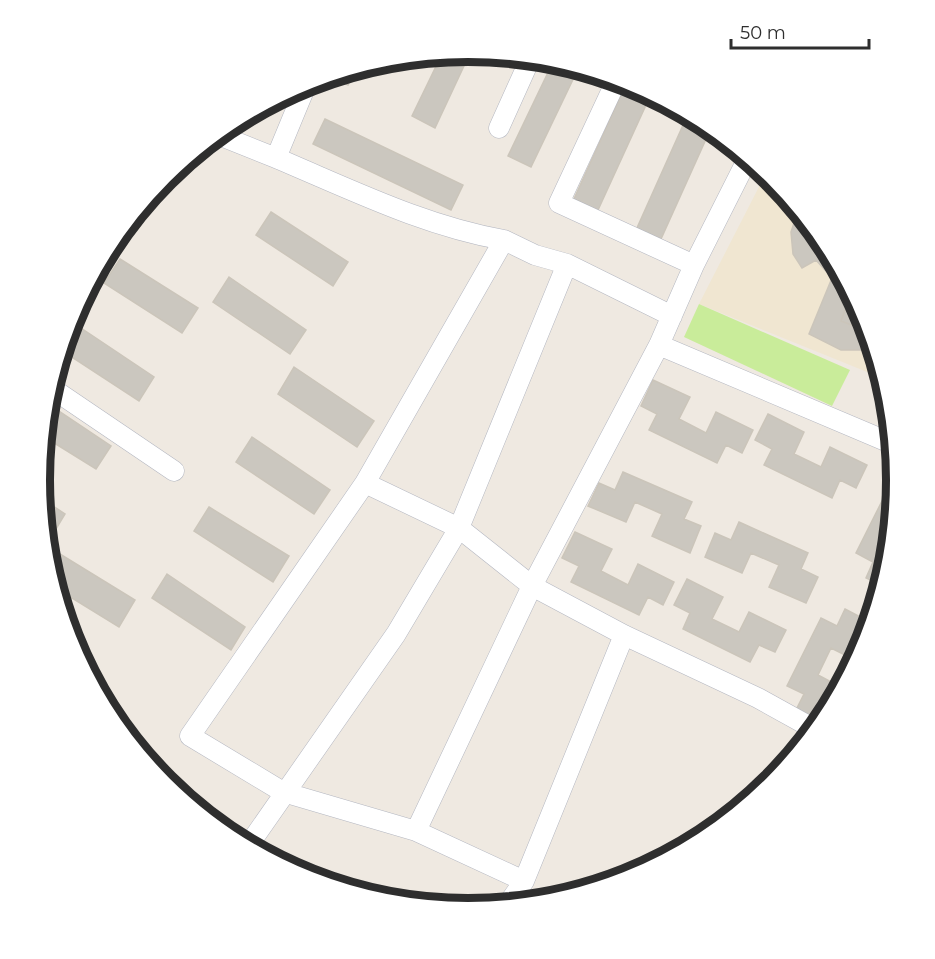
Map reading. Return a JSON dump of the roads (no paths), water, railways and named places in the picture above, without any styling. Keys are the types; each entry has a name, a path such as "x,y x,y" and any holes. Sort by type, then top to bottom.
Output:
{"street":[{"path":"499,128 527,66"},
{"path":"614,88 559,203 694,265"},
{"path":"276,158 301,96"},
{"path":"226,138 430,222 464,233 504,240 535,255 567,264 672,316"},
{"path":"416,831 532,586 659,345 694,265 744,166"},
{"path":"504,240 365,483 190,736 283,792 416,831 524,881"},
{"path":"253,838 283,792 396,634 459,528 567,264"},
{"path":"659,345 884,440"},
{"path":"59,393 174,471"},
{"path":"365,483 459,528 532,586 624,635 758,698 806,725"},
{"path":"514,895 524,881 624,635"}]}
